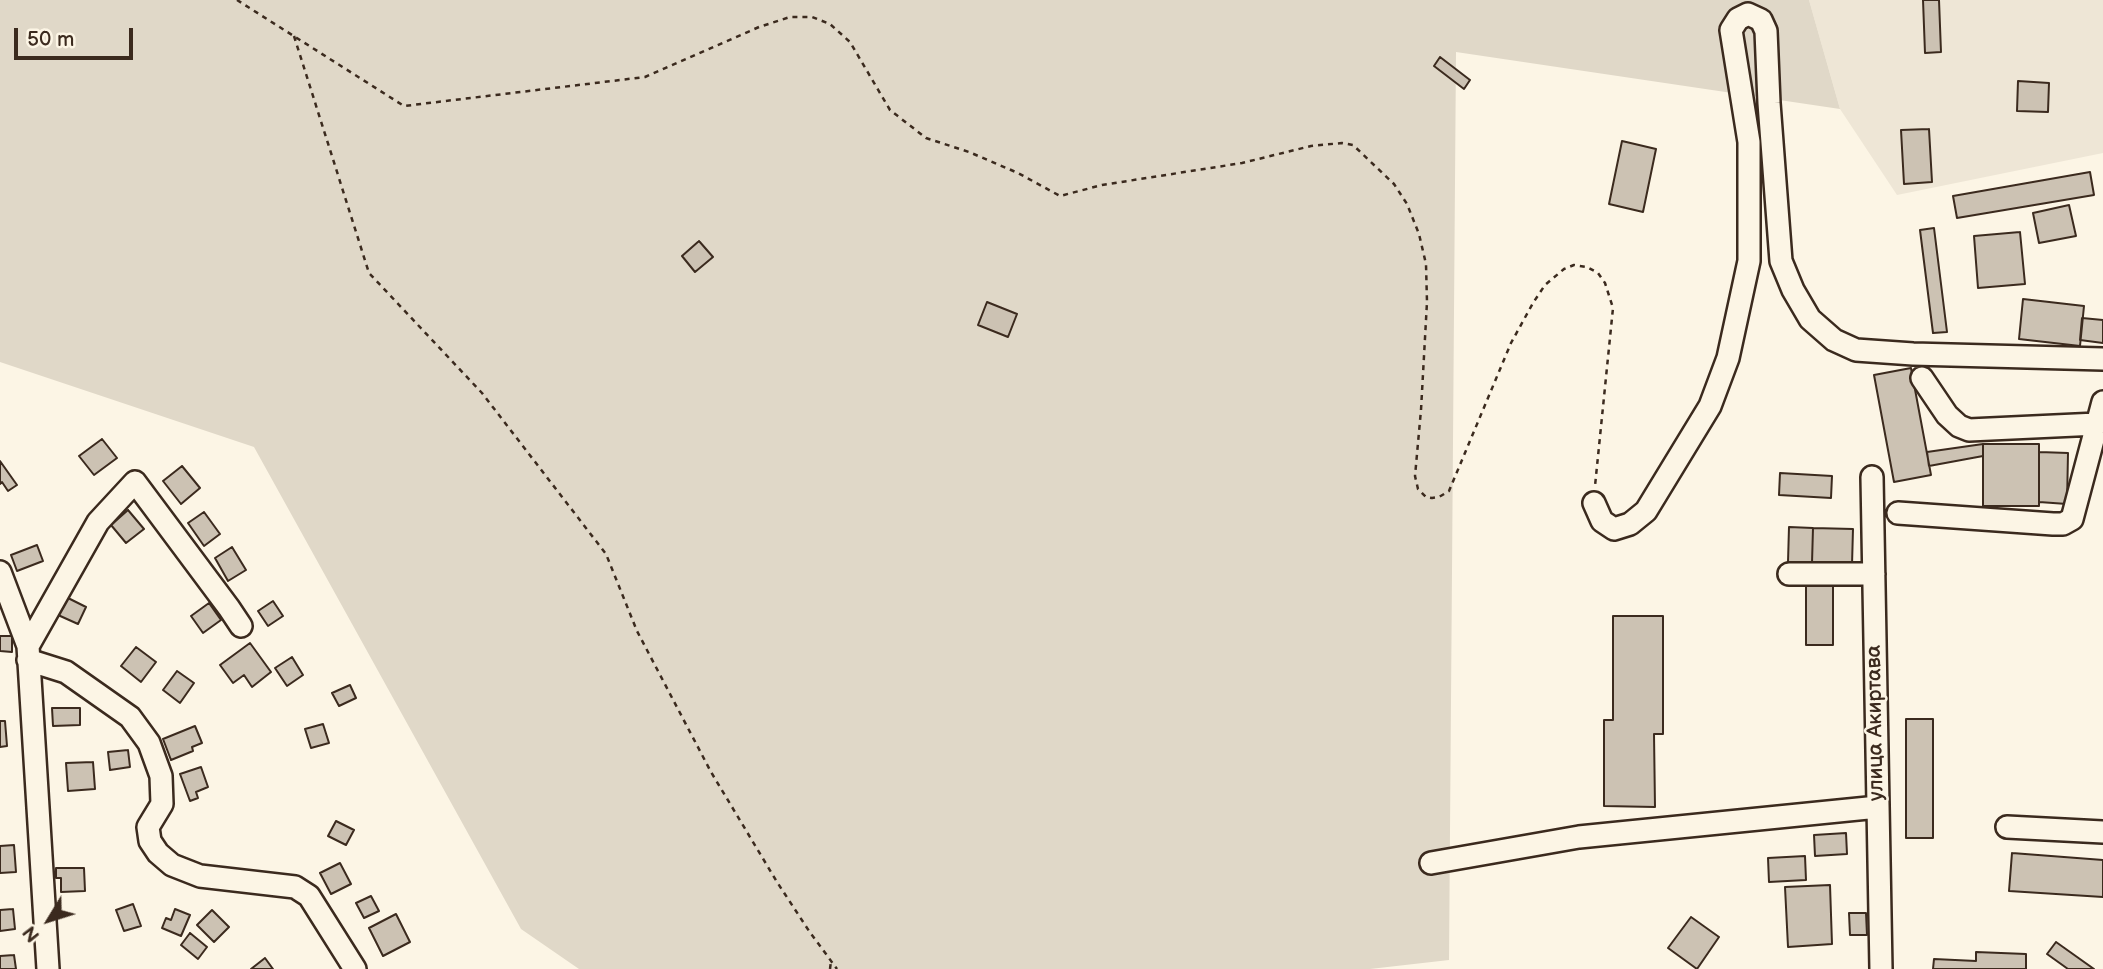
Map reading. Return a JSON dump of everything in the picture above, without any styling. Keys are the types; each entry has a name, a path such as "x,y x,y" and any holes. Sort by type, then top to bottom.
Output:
{"street":[{"path":"1594,503 1602,521 1614,529 1630,523 1646,511 1710,406 1728,358 1749,261 1749,142 1731,30 1738,19 1748,14 1761,20 1766,31 1781,261 1793,290 1810,318 1834,340 1856,350 2103,359"},
{"path":"1922,378 1947,415 1959,426 1969,430 2097,424"},
{"path":"1898,513 2063,524 2072,519 2077,505 2103,402"},
{"name":"улица Акиртава","path":"1872,477 1881,969"},
{"path":"28,653 98,522 135,482 241,626"},
{"path":"0,572 28,653 48,969"},
{"path":"1789,574 1874,574"},
{"path":"28,653 66,672 130,718 149,743 161,776 162,804 148,827 150,841 158,853 172,865 200,876 295,887 309,896 355,969"},
{"path":"1431,863 1579,837 1878,807"},
{"path":"2007,827 2103,832"}],"path":[{"path":"237,0 404,106 645,76 769,24 790,17 812,18 830,24 850,42 890,110 926,138 969,152 1018,173 1060,196 1102,185 1242,163 1311,146 1342,143 1353,145 1394,184 1407,204 1419,234 1426,264 1427,302 1415,476 1418,489 1426,498 1439,497 1449,491 1511,343 1533,303 1545,285 1564,269 1574,265 1587,267 1598,273 1605,283 1613,308 1594,503"},
{"path":"294,36 369,273 482,393 606,554 637,631 711,772 777,882 837,969"},
{"path":"830,969 831,961"}],"shaded area":[{"path":"0,0 1809,0 1840,109 1456,52 1449,960 1370,969 579,969 521,929 254,447 0,362"},
{"path":"1809,0 2103,0 2103,153 1897,195 1840,109"}],"building":[{"path":"1923,0 1939,0 1941,52 1925,53"},
{"path":"1440,57 1470,80 1464,89 1434,66"},
{"path":"2018,81 2049,83 2048,112 2017,111"},
{"path":"1929,129 1932,182 1904,184 1901,130"},
{"path":"1622,141 1656,149 1643,212 1609,204"},
{"path":"2090,172 2094,195 1957,218 1953,196"},
{"path":"2069,205 2076,236 2039,243 2033,213"},
{"path":"1934,228 1947,332 1933,333 1920,230"},
{"path":"2020,232 2025,284 1978,288 1974,236"},
{"path":"699,241 713,257 695,272 682,256"},
{"path":"2023,299 2084,306 2080,346 2019,339"},
{"path":"987,302 1017,314 1008,337 978,325"},
{"path":"2082,318 2103,320 2103,343 2080,340"},
{"path":"1911,368 1931,475 1894,482 1874,375"},
{"path":"102,439 117,458 94,475 79,456"},
{"path":"1983,444 2039,444 2039,506 1983,506"},
{"path":"1983,444 1983,456 1929,466 1927,452"},
{"path":"2039,452 2068,453 2067,504 2039,502"},
{"path":"0,461 17,485 8,491 2,482 0,484"},
{"path":"182,466 200,488 181,504 163,481"},
{"path":"1780,473 1832,476 1831,498 1779,495"},
{"path":"128,510 144,529 126,543 111,525"},
{"path":"204,512 220,534 204,546 188,523"},
{"path":"1789,527 1813,528 1812,563 1788,562"},
{"path":"1813,528 1853,529 1852,565 1812,563"},
{"path":"37,545 43,561 17,571 11,555"},
{"path":"232,547 246,570 228,581 215,558"},
{"path":"1806,585 1833,585 1833,645 1806,645"},
{"path":"66,597 86,607 78,624 58,615"},
{"path":"273,601 283,616 268,626 258,611"},
{"path":"209,603 221,620 203,633 191,616"},
{"path":"1613,616 1663,616 1663,734 1654,734 1655,807 1604,806 1604,720 1613,720"},
{"path":"0,636 12,636 12,652 0,651"},
{"path":"250,643 271,672 252,687 244,675 233,683 220,665"},
{"path":"136,647 156,662 141,682 121,666"},
{"path":"292,657 303,675 287,686 275,668"},
{"path":"177,671 194,683 180,703 163,690"},
{"path":"350,685 356,698 339,706 332,693"},
{"path":"52,708 80,708 80,725 53,726"},
{"path":"1906,719 1933,719 1933,838 1906,838"},
{"path":"0,721 5,721 7,746 0,747"},
{"path":"323,724 329,743 311,748 305,729"},
{"path":"195,726 202,743 192,747 193,751 171,760 163,739"},
{"path":"128,750 130,767 110,770 108,752"},
{"path":"93,762 95,789 68,791 66,763"},
{"path":"201,767 208,787 196,792 198,798 190,801 180,774"},
{"path":"336,821 354,830 346,845 328,836"},
{"path":"1846,833 1847,854 1815,856 1814,835"},
{"path":"14,845 16,872 0,873 0,846"},
{"path":"2012,853 2103,860 2103,897 2009,891"},
{"path":"1805,856 1806,880 1769,882 1768,858"},
{"path":"340,863 351,884 331,894 320,873"},
{"path":"56,868 84,868 85,891 61,892 61,878 56,878"},
{"path":"1830,885 1832,944 1788,947 1785,887"},
{"path":"371,896 379,911 364,918 356,903"},
{"path":"133,904 141,926 124,931 116,910"},
{"path":"13,909 15,929 0,931 0,910"},
{"path":"175,909 190,915 181,936 162,928 166,918 171,920"},
{"path":"212,910 229,927 214,942 197,925"},
{"path":"1849,913 1866,913 1867,935 1850,935"},
{"path":"396,914 410,942 383,956 369,928"},
{"path":"1691,917 1719,937 1697,969 1668,948"},
{"path":"190,933 207,947 198,959 181,945"},
{"path":"2056,942 2094,969 2068,969 2047,954"},
{"path":"1976,952 2026,954 2026,969 1933,969 1934,959 1976,961"},
{"path":"14,955 16,969 0,969 0,956"},
{"path":"265,958 273,969 251,969"}]}
